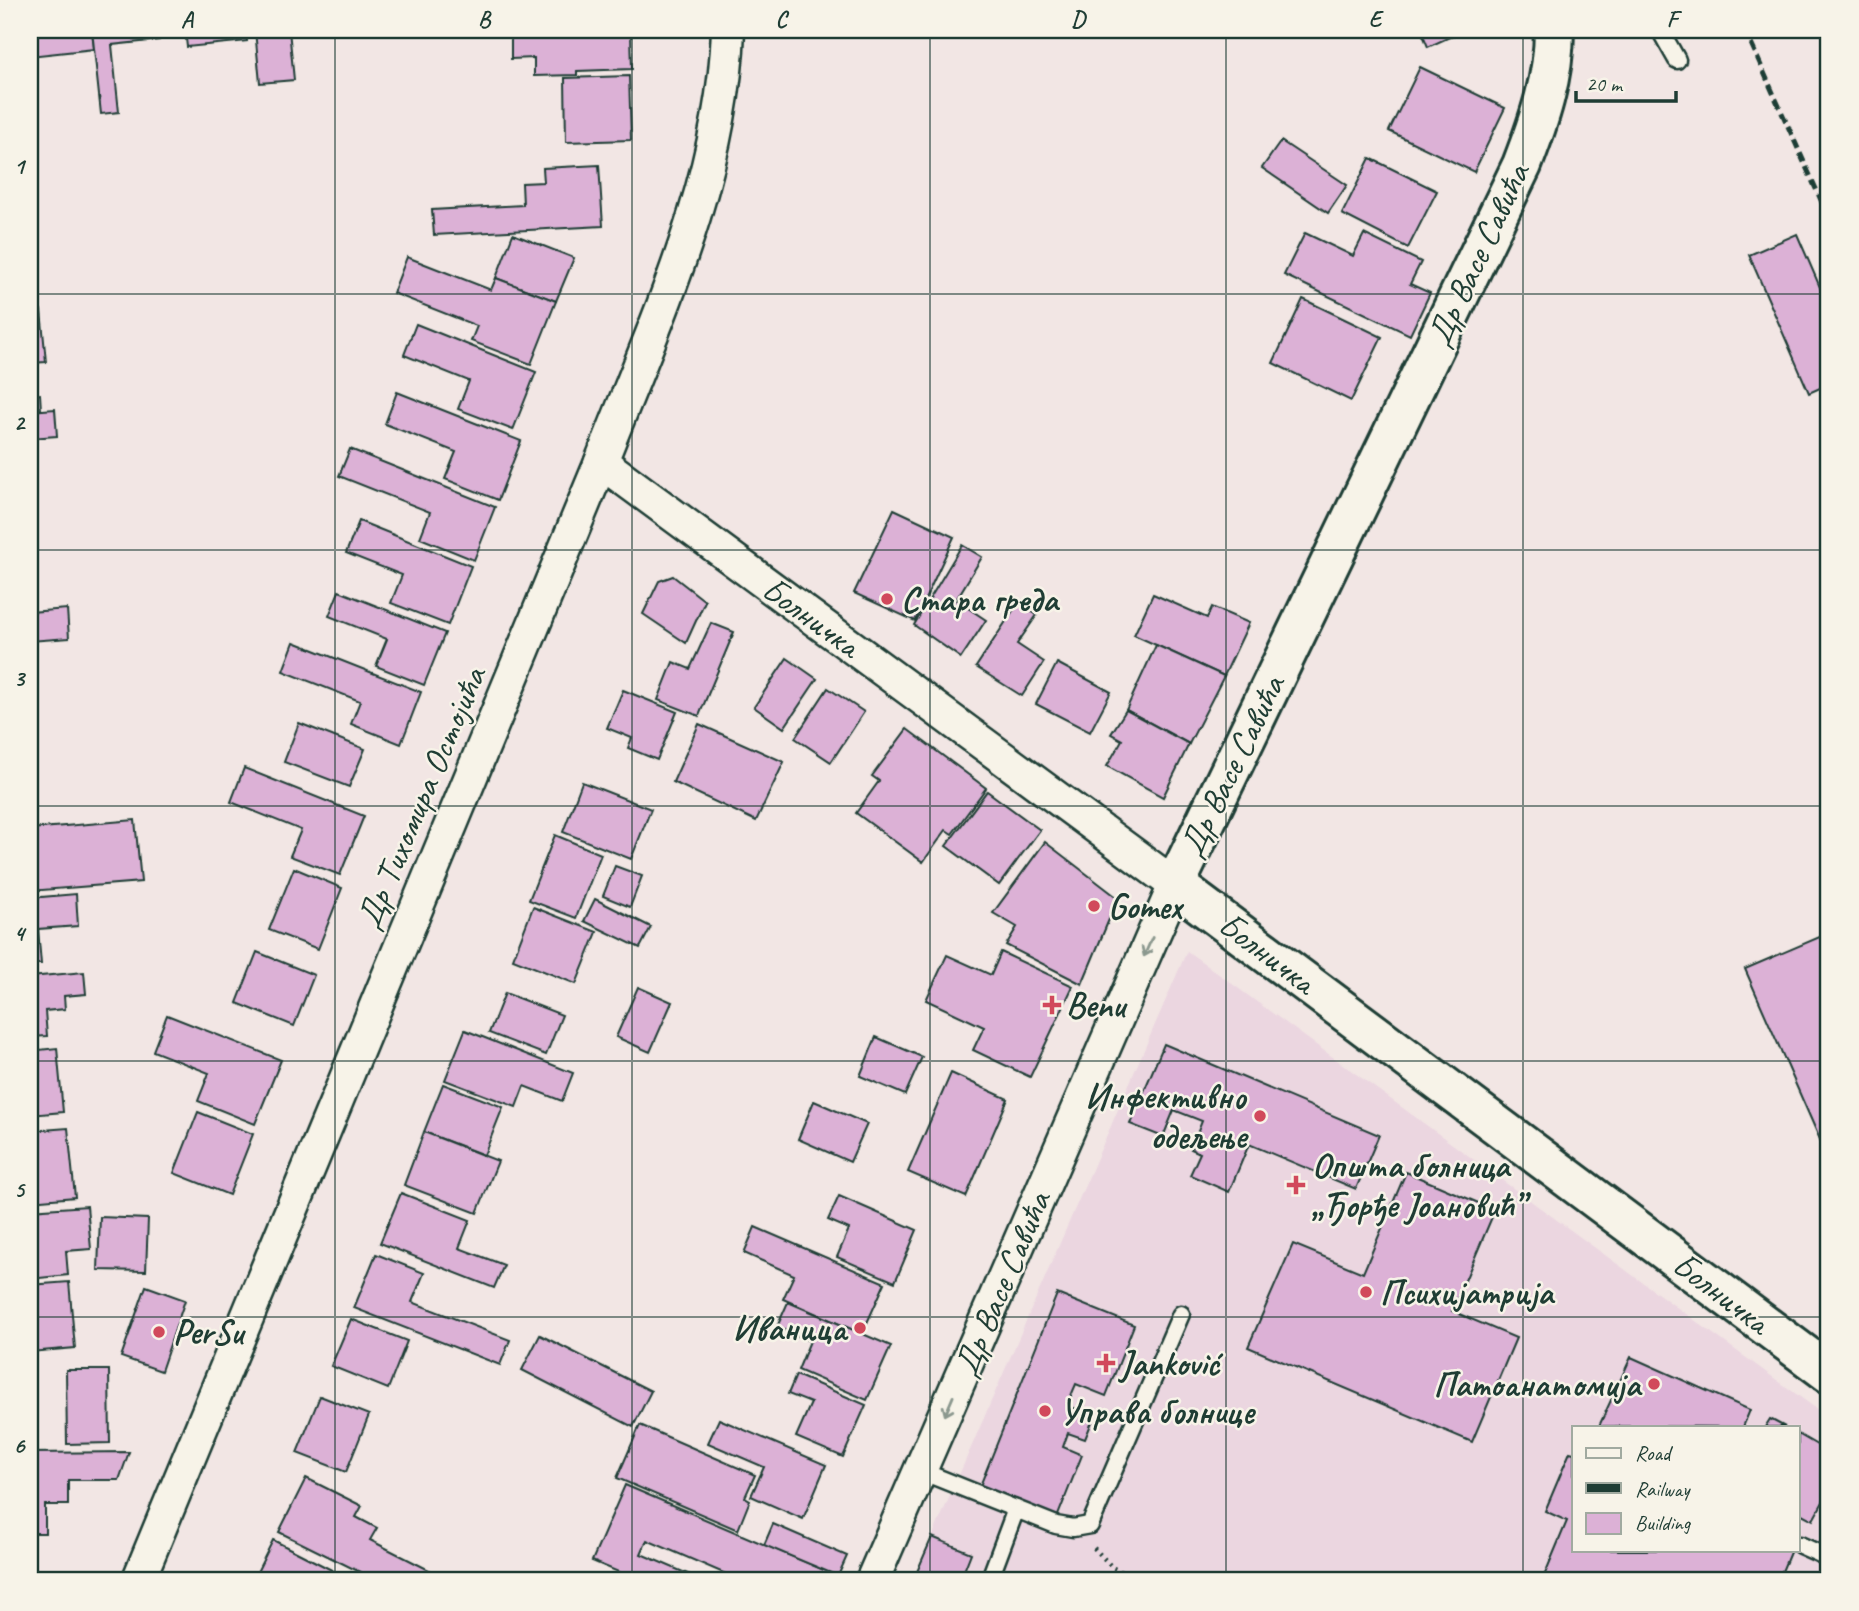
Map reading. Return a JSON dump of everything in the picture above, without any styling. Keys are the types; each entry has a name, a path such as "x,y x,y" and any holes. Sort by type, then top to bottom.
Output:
{"street":[{"name":"Др Тихомира Остојића","path":"138,1581 601,463 696,214 710,160 724,80 728,30"},
{"name":"Др Васе Савића","path":"872,1581 1175,885 1522,164 1547,91 1553,63 1554,30"},
{"name":"Болничка","path":"601,463 1175,885 1829,1373"}],"lane":[{"path":"1660,30 1676,60"},
{"path":"921,1471 1056,1525 1073,1528 1090,1525 1181,1314"},
{"path":"989,1581 1016,1509"},
{"path":"1800,1545 1829,1558"}],"path":[{"path":"1073,1528 1113,1568 1145,1581"},
{"path":"1109,1581 1113,1568"}],"shaded area":[{"name":"Општа болница „Ђорђе Јоановић”","path":"1187,951 1829,1418 1829,1581 913,1581"}],"building":[{"path":"30,30 92,30 94,49 30,56"},
{"path":"92,30 158,30 159,40 112,45 119,112 101,114"},
{"path":"185,30 246,30 247,41 187,47"},
{"path":"255,30 289,30 294,80 260,83"},
{"path":"511,30 625,30 625,34 631,34 632,69 534,76 534,58 511,59"},
{"path":"1421,30 1465,30 1428,47"},
{"path":"1420,67 1505,108 1474,172 1389,131"},
{"path":"629,76 631,140 566,142 565,78"},
{"path":"1281,141 1347,185 1328,213 1262,168"},
{"path":"1370,158 1437,191 1408,248 1342,214"},
{"path":"599,165 603,226 434,235 432,210 523,205 522,183 544,182 543,168"},
{"path":"1305,233 1353,256 1364,234 1421,262 1410,284 1430,293 1410,335 1284,275"},
{"path":"513,234 574,258 556,301 496,278"},
{"path":"1797,234 1829,308 1829,384 1809,393 1749,255"},
{"path":"407,257 491,290 496,278 556,301 531,364 471,341 477,326 393,293"},
{"path":"1303,299 1382,337 1351,401 1273,363"},
{"path":"41,310 46,362 30,363 30,311"},
{"path":"416,324 536,372 513,430 458,409 469,381 404,355"},
{"path":"397,392 521,441 498,500 445,479 456,452 385,424"},
{"path":"40,394 41,410 30,411 30,395"},
{"path":"55,409 57,436 30,438 30,411"},
{"path":"350,449 495,507 474,560 420,538 430,512 339,476"},
{"path":"894,509 954,537 915,621 854,593"},
{"path":"359,521 471,566 448,625 391,603 402,575 346,553"},
{"path":"962,545 982,557 956,600 986,620 961,658 914,625"},
{"path":"673,576 705,601 686,643 643,614 659,581"},
{"path":"339,591 445,633 424,685 376,666 387,639 329,616"},
{"path":"1153,594 1207,618 1212,607 1249,623 1224,676 1134,635"},
{"path":"1018,603 1037,615 1017,644 1044,662 1022,696 976,667"},
{"path":"67,609 69,638 30,641 30,612"},
{"path":"711,623 734,632 699,716 658,700 673,662 690,669"},
{"path":"294,642 421,692 401,744 351,724 360,701 283,671"},
{"path":"1156,645 1224,676 1189,744 1126,710"},
{"path":"787,658 817,679 784,728 754,707"},
{"path":"1057,663 1111,692 1090,732 1036,704"},
{"path":"828,688 864,712 831,762 795,738"},
{"path":"623,690 677,712 657,760 628,748 632,738 607,728"},
{"path":"1126,710 1189,744 1163,797 1107,766 1122,740 1111,734"},
{"path":"299,723 365,749 349,787 284,762"},
{"path":"699,724 784,762 756,821 673,782"},
{"path":"907,729 986,788 952,834 946,830 923,862 856,813 879,781 872,776"},
{"path":"244,768 364,816 340,875 290,856 301,830 231,802"},
{"path":"582,782 651,809 631,859 563,832"},
{"path":"987,791 1040,830 999,885 946,846"},
{"path":"135,820 141,882 30,891 30,829"},
{"path":"555,835 601,854 576,918 529,900"},
{"path":"1045,842 1118,898 1082,984 1006,945 1017,927 993,913"},
{"path":"615,866 642,876 630,907 603,896"},
{"path":"294,868 342,888 318,949 269,930"},
{"path":"76,894 78,926 38,929 41,964 30,964 30,898"},
{"path":"595,899 651,927 640,948 584,921"},
{"path":"533,907 597,932 576,984 513,959"},
{"path":"1829,933 1829,1160 1745,969"},
{"path":"257,952 314,975 294,1026 237,1003"},
{"path":"1001,952 1073,986 1030,1077 973,1050 984,1027 926,1000 947,955 991,975"},
{"path":"84,972 86,994 64,996 65,1009 45,1011 47,1036 30,1037 30,977"},
{"path":"638,987 672,1002 650,1052 616,1037"},
{"path":"505,993 562,1015 546,1055 489,1033"},
{"path":"167,1015 281,1060 255,1124 198,1101 209,1073 153,1051"},
{"path":"465,1030 573,1073 562,1101 524,1086 516,1107 445,1080"},
{"path":"876,1037 922,1057 905,1095 860,1076"},
{"name":"Инфективно одељење","path":"1164,1044 1379,1135 1356,1189 1249,1144 1229,1192 1190,1175 1200,1153 1191,1149 1202,1121 1174,1110 1163,1137 1130,1124"},
{"path":"57,1048 63,1112 30,1115 30,1051"},
{"path":"951,1073 1008,1099 966,1197 908,1172"},
{"path":"443,1084 503,1107 484,1155 424,1132"},
{"path":"814,1101 867,1124 850,1162 798,1139"},
{"path":"198,1112 253,1134 229,1195 174,1173"},
{"path":"68,1128 75,1197 30,1201 30,1131"},
{"path":"424,1132 498,1161 477,1213 404,1185"},
{"name":"Психијатрија","path":"1406,1172 1495,1210 1452,1311 1516,1338 1472,1442 1248,1347 1293,1244 1363,1273"},
{"path":"401,1193 470,1220 459,1248 504,1265 494,1288 380,1243"},
{"path":"839,1196 917,1230 895,1282 837,1257 849,1229 828,1220"},
{"path":"87,1206 91,1249 66,1251 68,1275 30,1279 30,1210"},
{"path":"100,1217 148,1219 146,1271 98,1270"},
{"path":"755,1227 885,1283 862,1334 783,1299 794,1275 744,1253"},
{"path":"376,1254 424,1273 412,1302 510,1340 500,1365 354,1308"},
{"path":"69,1282 75,1348 30,1352 30,1285"},
{"path":"146,1286 185,1300 161,1371 121,1357"},
{"name":"Управа болнице","path":"1057,1294 1134,1325 1106,1396 1076,1384 1067,1405 1094,1417 1085,1439 1068,1433 1063,1447 1082,1455 1057,1518 980,1486"},
{"path":"788,1302 891,1346 867,1400 798,1370 810,1341 777,1327"},
{"path":"351,1319 407,1341 388,1389 331,1366"},
{"path":"540,1335 651,1391 633,1427 522,1370"},
{"name":"Патоанатомија","path":"1631,1357 1750,1410 1743,1426 1599,1426"},
{"path":"66,1370 109,1370 110,1443 67,1444"},
{"path":"796,1375 866,1405 843,1457 796,1437 811,1403 788,1394"},
{"path":"320,1396 369,1415 346,1472 297,1453"},
{"path":"719,1419 826,1465 803,1519 751,1496 764,1467 708,1443"},
{"path":"1770,1419 1783,1426 1766,1426"},
{"path":"640,1425 755,1475 745,1497 750,1500 738,1530 617,1478"},
{"path":"1800,1435 1829,1452 1829,1491 1813,1520 1800,1513"},
{"path":"129,1452 119,1480 68,1480 68,1505 45,1505 45,1533 30,1533 30,1453"},
{"path":"1570,1452 1572,1552 1790,1552 1778,1581 1542,1581 1567,1521 1545,1511"},
{"path":"306,1478 362,1506 356,1517 377,1528 370,1540 435,1573 432,1581 378,1581 279,1532"},
{"path":"625,1485 847,1581 742,1581 647,1540 641,1554 704,1581 640,1581 592,1561"},
{"path":"773,1524 847,1556 838,1576 764,1545"},
{"path":"932,1537 971,1553 960,1581 913,1581"},
{"path":"273,1540 353,1581 269,1581 256,1574"}],"railway":[{"path":"1745,30 1829,218"}],"place":[{"name":"Стара греда","path":"887,599"},
{"name":"Gomex","path":"1094,906"},
{"name":"Benu","path":"1052,1005"},
{"name":"Инфективно одељење","path":"1260,1116"},
{"name":"Општа болница „Ђорђе Јоановић”","path":"1296,1185"},
{"name":"Психијатрија","path":"1366,1292"},
{"name":"Иваница","path":"860,1328"},
{"name":"PerSu","path":"159,1332"},
{"name":"Janković","path":"1106,1363"},
{"name":"Патоанатомија","path":"1654,1384"},
{"name":"Управа болнице","path":"1045,1411"}]}
